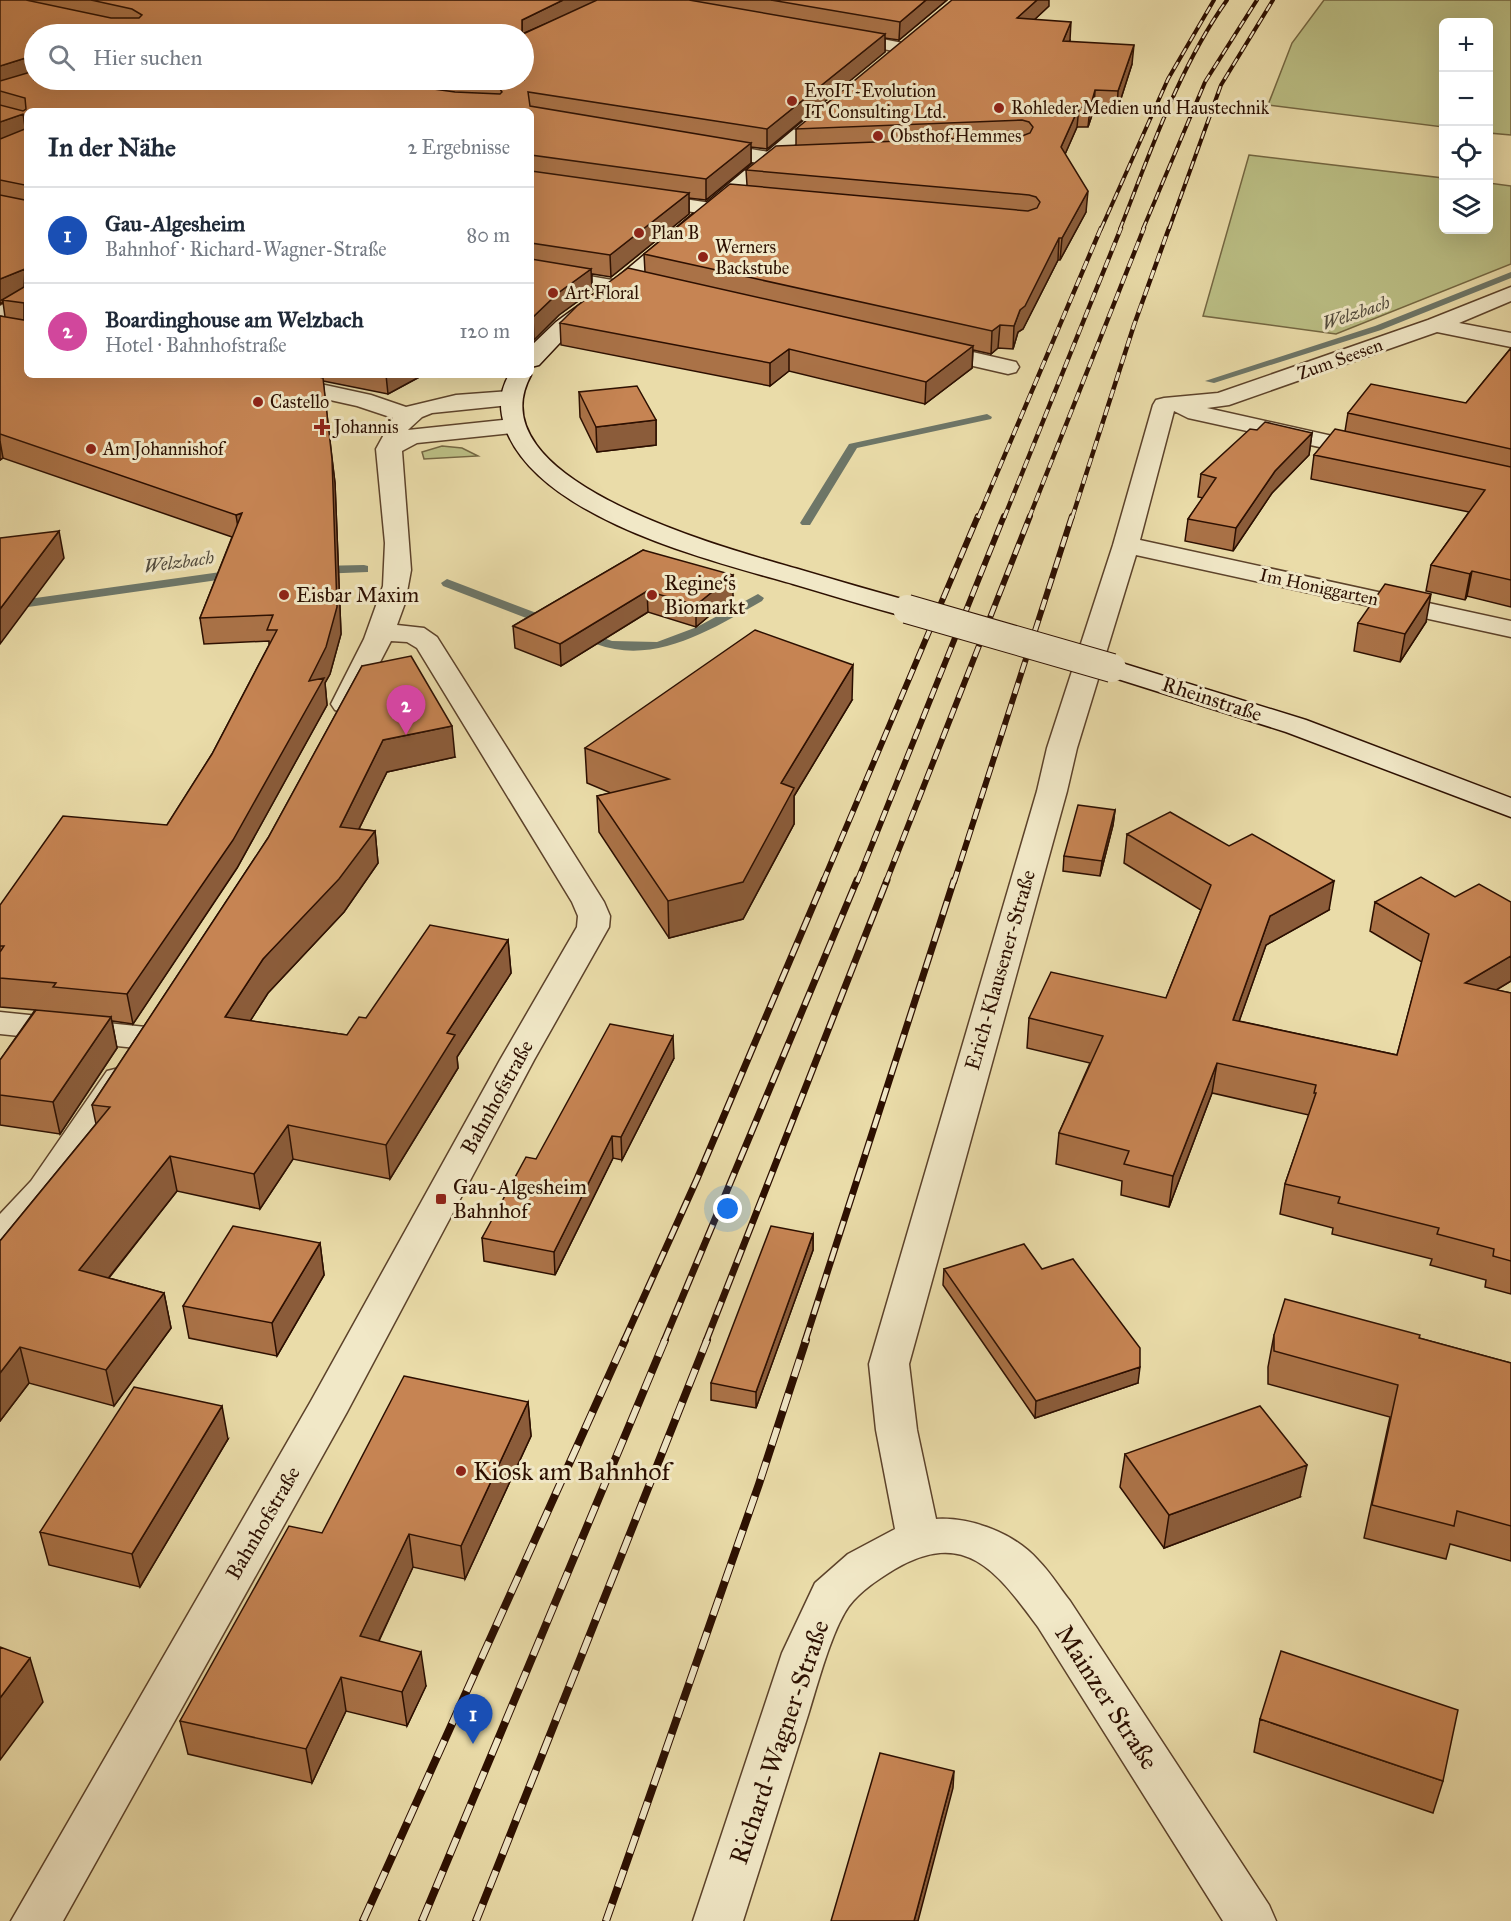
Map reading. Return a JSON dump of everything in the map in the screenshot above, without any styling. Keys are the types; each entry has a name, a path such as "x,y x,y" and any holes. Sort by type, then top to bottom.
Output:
{"street":[{"path":"827,34 907,44 886,62"},
{"path":"534,356 563,327 622,283 843,98"},
{"path":"694,146 769,158 828,156"},
{"path":"626,196 718,203 753,200"},
{"path":"534,272 653,286"},
{"name":"Zum Seesen","path":"1164,405 1221,400 1436,325 1511,293"},
{"path":"3,325 24,301"},
{"path":"1436,325 1511,340"},
{"path":"904,343 1008,367"},
{"path":"262,378 363,400 408,415 449,404 511,398"},
{"path":"388,449 411,436 513,426 511,398 519,378"},
{"path":"1164,405 1395,458"},
{"name":"Erich-Klausener-Straße","path":"919,1539 900,1461 892,1407 889,1364 1052,791 1062,748 1126,545 1164,405"},
{"path":"334,725 367,663 391,601 398,571 388,449 393,434 408,415"},
{"name":"Rheinstraße","path":"513,426 529,454 556,478 585,498 631,522 697,548 1112,668 1296,726 1511,808"},
{"name":"Im Honiggarten","path":"1126,545 1511,629"},
{"name":"Bahnhofstraße","path":"36,1921 326,1412 517,1060 593,927 594,916 588,902 427,643 414,634 379,632"},
{"path":"0,1238 44,1190 165,1008"},
{"path":"0,1023 146,1038"},
{"name":"Mainzer Straße","path":"919,1539 952,1535 978,1542 1004,1556 1022,1572 1054,1614 1251,1921"},
{"name":"Richard-Wagner-Straße","path":"718,1921 805,1653 831,1596 864,1566 902,1544 919,1539"}],"green space":[{"path":"1324,0 1511,0 1511,135 1493,133 1493,18 1439,18 1439,126 1268,105 1292,43"},
{"path":"1249,155 1439,178 1439,234 1493,234 1493,184 1511,186 1511,264 1336,334 1203,316"},
{"path":"442,446 462,448 478,456 424,459 422,452"}],"building":[{"path":"0,0 26,0 111,18 139,18 142,15 132,9 91,0 563,0 522,20 522,24 24,24 24,58 0,66"},
{"path":"597,0 689,0 885,34 767,129 528,92 530,106 751,143 706,179 534,155 534,108 26,108 25,98 0,91 0,81 24,74 24,90 441,90 500,94 501,90 534,90 534,29"},
{"path":"771,0 926,0 900,22"},
{"path":"952,0 1037,0 1017,18 1071,22 1063,41 1134,45 1118,91 1095,90 1090,108 1079,107 1061,147 1088,191 1062,238 1059,238 1025,306 1020,310 1014,326 1000,325 992,331 644,254 730,184 1028,211 1037,208 1040,202 1036,197 1029,195 746,170 776,146 1022,136 1030,133 1033,127 1029,122 1022,120 796,129"},
{"path":"0,105 23,111 24,115 0,122"},
{"path":"24,129 24,185 0,180 0,139"},
{"path":"534,171 689,193 610,255 534,243"},
{"path":"0,195 24,200 24,269 0,279"},
{"path":"534,260 591,269 558,293 534,316"},
{"path":"628,268 973,346 926,382 789,349 770,363 560,323 577,306"},
{"path":"24,287 24,303 2,300"},
{"path":"0,316 24,320 24,378 323,378 332,459 337,607 326,647 309,681 324,678 233,840 127,994 53,987 56,983 0,978 0,952 4,946 0,946 0,905 63,816 167,825 212,754 277,630 267,630 273,615 200,618 242,513 236,515 0,434"},
{"path":"1511,348 1511,449 1348,413 1371,384 1466,403"},
{"path":"637,386 656,420 596,427 579,392"},
{"path":"1265,422 1312,433 1275,471 1236,528 1188,519 1216,478 1201,474 1250,429 1257,430"},
{"path":"1335,429 1511,467 1511,580 1431,565 1485,490 1314,455"},
{"path":"59,531 0,609 0,538"},
{"path":"643,550 733,575 696,605 647,591 560,644 513,626"},
{"path":"1385,584 1431,594 1405,634 1358,623"},
{"path":"755,630 853,665 781,783 794,788 743,882 668,901 597,796 669,779 585,748"},
{"path":"411,656 452,726 383,740 340,827 375,831 339,879 263,959 225,1017 347,1035 359,1017 366,1018 430,925 508,940 447,1033 455,1035 386,1145 288,1125 254,1174 170,1156 79,1270 164,1293 106,1370 20,1347 0,1373 0,1241 110,1107 92,1105 268,838 362,666"},
{"path":"1078,805 1115,810 1102,861 1064,856"},
{"path":"1170,812 1229,846 1252,834 1334,881 1270,916 1233,1020 1397,1055 1429,934 1375,902 1421,877 1455,897 1479,884 1511,902 1511,956 1465,983 1511,993 1511,1261 1493,1256 1494,1249 1437,1234 1439,1228 1338,1203 1340,1197 1285,1184 1316,1093 1314,1093 1316,1085 1217,1063 1173,1176 1124,1164 1129,1151 1059,1133 1103,1036 1029,1018 1051,972 1166,998 1211,885 1127,834"},
{"path":"36,1010 111,1017 53,1102 0,1095 0,1060"},
{"path":"610,1024 673,1036 621,1137 612,1136 554,1252 482,1238 526,1157 536,1159"},
{"path":"233,1226 320,1243 272,1323 183,1306"},
{"path":"771,1226 813,1234 756,1392 711,1383"},
{"path":"1024,1244 1042,1269 1073,1259 1140,1348 1140,1367 1036,1401 944,1269"},
{"path":"1285,1299 1420,1335 1419,1338 1511,1363 1511,1526 1457,1511 1454,1526 1372,1505 1398,1385 1274,1351 1274,1335"},
{"path":"404,1376 528,1402 461,1546 409,1534 360,1636 421,1652 402,1692 341,1677 306,1749 180,1721 289,1526 322,1533"},
{"path":"134,1387 222,1406 132,1554 40,1532"},
{"path":"1260,1406 1307,1465 1169,1515 1125,1454"},
{"path":"0,1647 30,1658 0,1698"},
{"path":"1281,1651 1458,1710 1443,1781 1260,1719"},
{"path":"880,1753 954,1771 914,1921 831,1921"}],"waterway":[{"name":"Welzbach","path":"1210,381 1378,328 1511,275"},
{"name":"Welzbach","path":"806,523 853,446 987,417"},
{"name":"Welzbach","path":"318,570 364,569"},
{"name":"Welzbach","path":"0,607 235,574"},
{"name":"Welzbach","path":"447,583 551,623"},
{"name":"Welzbach","path":"581,634 610,645 658,646 701,630 758,598"}],"railway":[{"path":"1101,229 1168,79 1214,0"},
{"path":"1120,229 1180,82 1210,26 1227,0"},
{"path":"1143,229 1205,82 1257,0"},
{"path":"1169,229 1221,85 1273,0"},
{"path":"978,518 1101,228"},
{"path":"1004,518 1121,228"},
{"path":"1029,518 1144,228"},
{"path":"1072,518 1134,325 1169,228"},
{"path":"823,882 978,516"},
{"path":"857,882 1004,516"},
{"path":"886,882 1030,516"},
{"path":"954,882 1072,516"},
{"path":"624,1341 697,1179 824,880"},
{"path":"664,1341 857,880"},
{"path":"706,1341 887,880"},
{"path":"805,1341 954,880"},
{"path":"363,1921 625,1340"},
{"path":"422,1921 665,1340"},
{"path":"476,1921 707,1340"},
{"path":"606,1921 759,1484 806,1340"}],"place":[{"name":"EvoIT-Evolution IT Consulting Ltd.","path":"792,101"},
{"name":"Rohleder Medien und Haustechnik","path":"999,108"},
{"name":"Obsthof Hemmes","path":"878,136"},
{"name":"Plan B","path":"639,233"},
{"name":"Werners Backstube","path":"703,257"},
{"name":"Art Floral","path":"553,293"},
{"name":"Castello","path":"258,402"},
{"name":"Johannis","path":"322,427"},
{"name":"Am Johannishof","path":"91,449"},
{"name":"Eisbar Maxim","path":"284,595"},
{"name":"Regine‘s Biomarkt","path":"652,595"},
{"name":"Boardinghouse am Welzbach","path":"406,735"},
{"name":"Gau-Algesheim Bahnhof","path":"441,1199"},
{"name":"Kiosk am Bahnhof","path":"461,1471"},
{"name":"Gau-Algesheim","path":"473,1744"}]}
